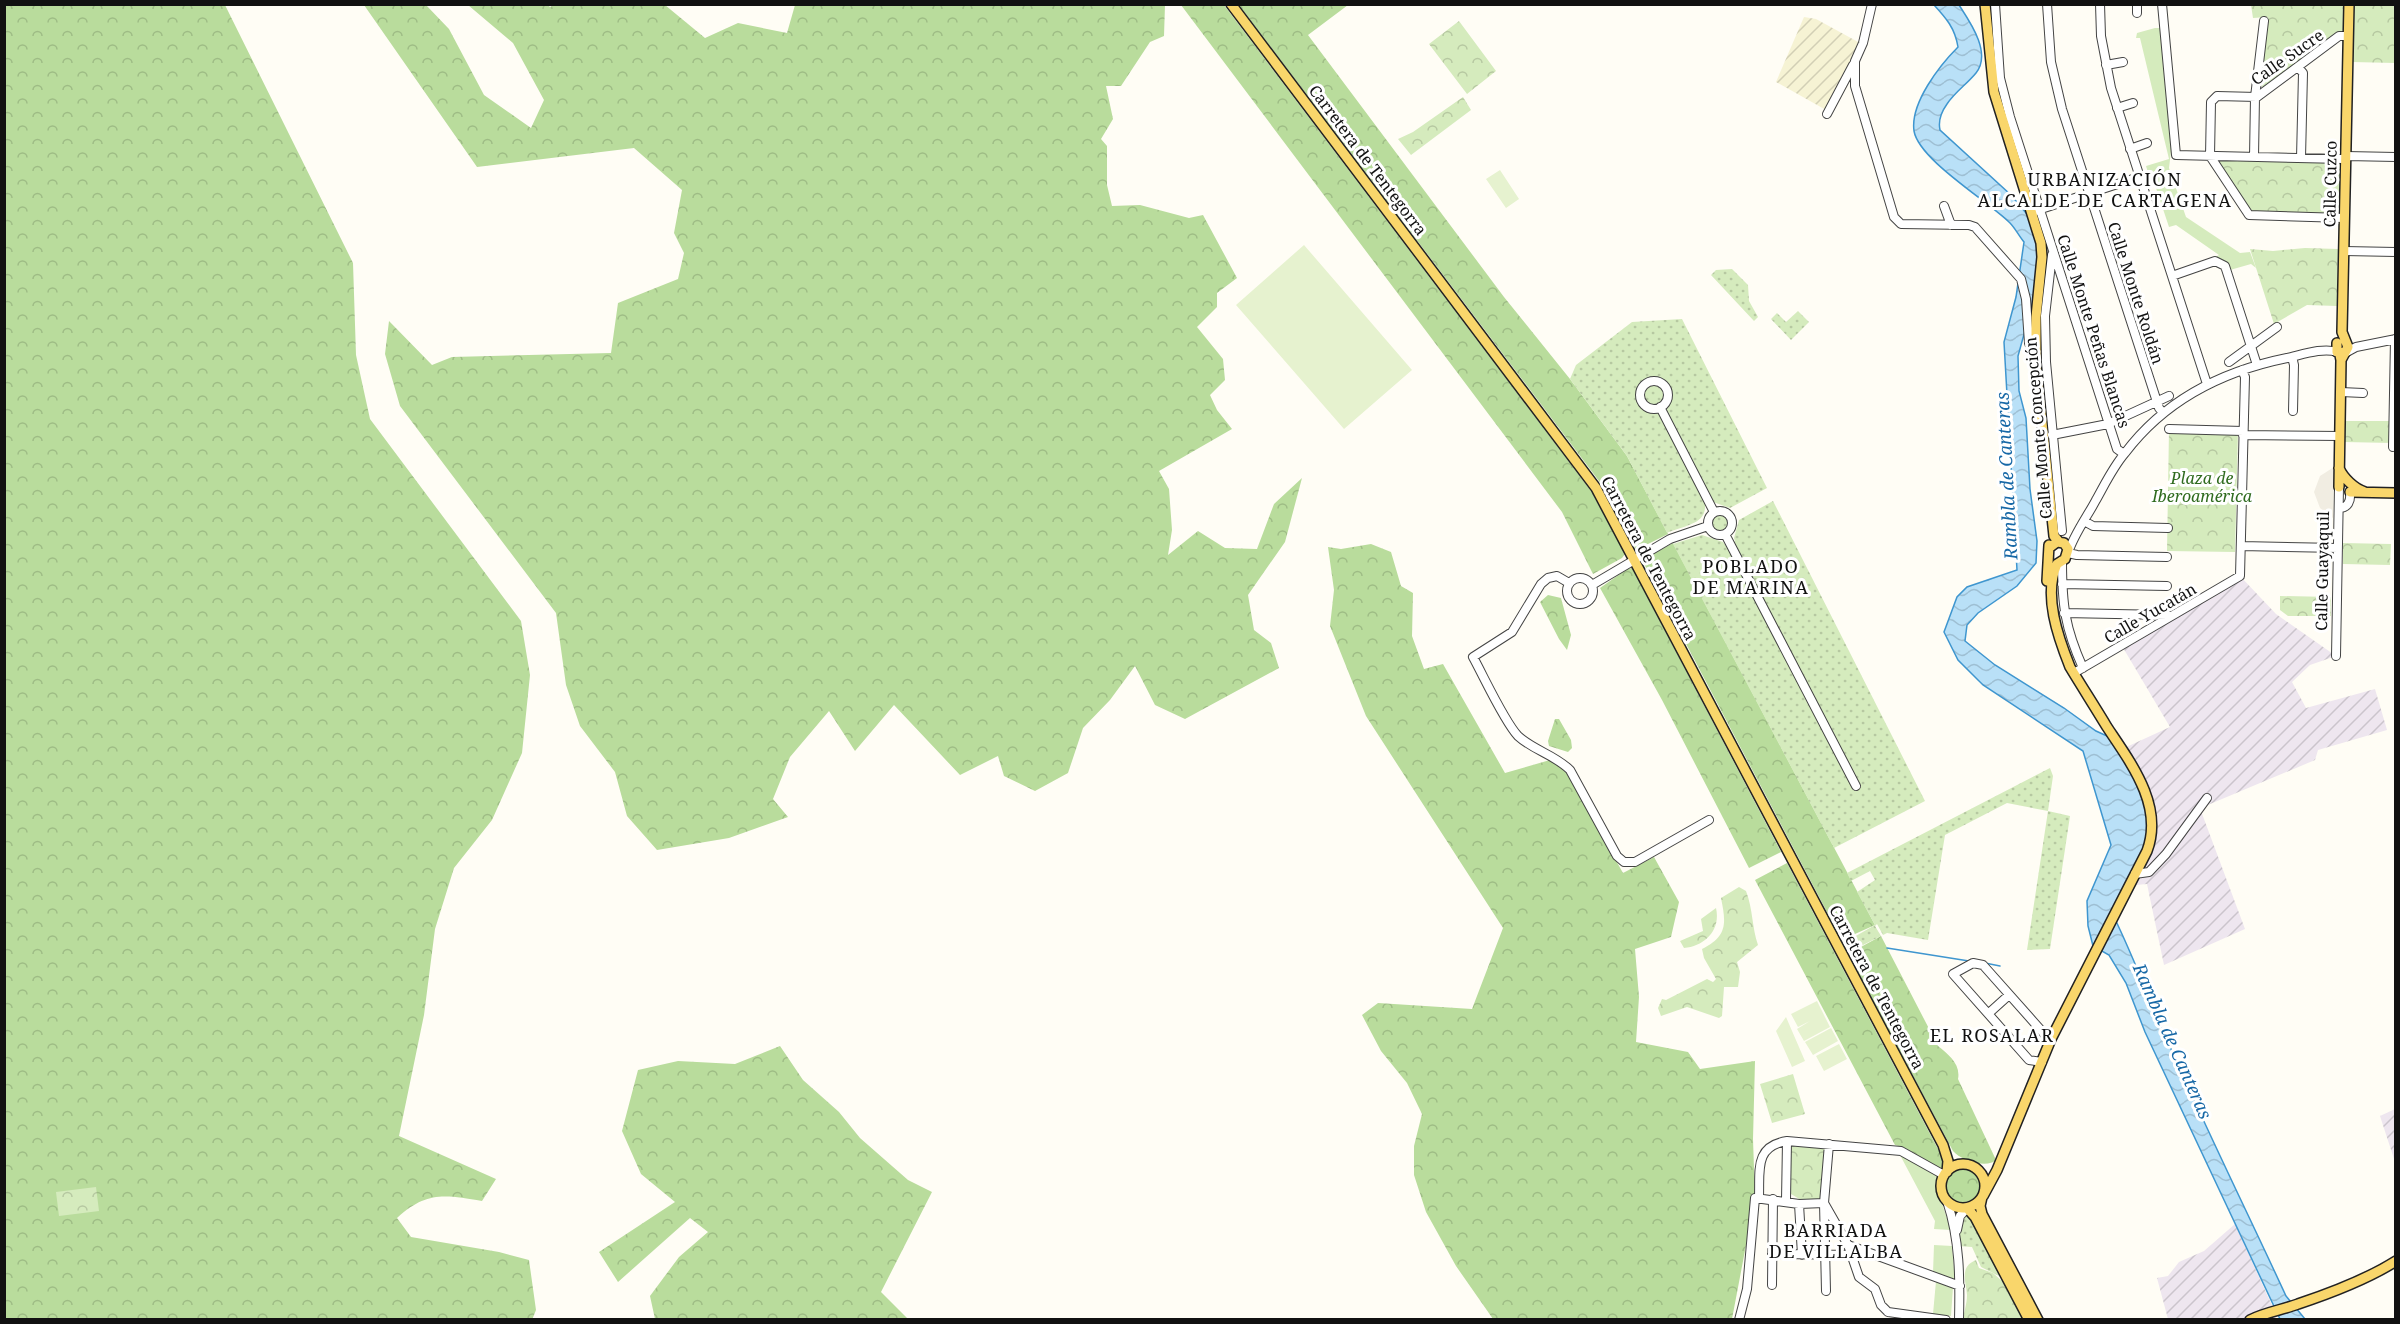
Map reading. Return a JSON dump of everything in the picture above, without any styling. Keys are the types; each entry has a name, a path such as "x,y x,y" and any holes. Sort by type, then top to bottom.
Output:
{"main road":[{"name":"Carretera de Tentegorra","path":"1231,4 1589,478 1943,1145 1952,1158 1964,1164"},
{"name":"Calle Monte Peñas Blancas","path":"1985,4 1994,93 2036,211 2039,236"},
{"name":"Calle Cuzco","path":"2340,350 2349,4"},
{"name":"Calle Monte Concepción","path":"2039,236 2042,257 2037,300 2036,347 2049,435 2048,609 2055,638 2072,670"},
{"path":"2338,487 2340,350"},
{"path":"2339,467 2352,487 2371,493"},
{"name":"Calle Monte Concepción","path":"2048,479 2054,536 2062,552"},
{"path":"2338,487 2342,481 2359,490 2371,493 2396,493"},
{"path":"2054,543 2062,552 2053,560 2049,552 2054,543"},
{"path":"2038,1320 1982,1214 1980,1206 2003,1157 2051,1039 2150,844 2152,821 2150,808 2134,769 2072,670 2059,638 2052,580 2062,552"},
{"name":"Carretera de Tentegorra","path":"1943,1145 1948,1161 1945,1174"},
{"path":"1978,1169 1985,1182 1983,1197 1976,1204 1966,1208 1954,1206 1947,1201 1942,1189 1945,1174 1954,1166 1964,1164 1978,1169 1994,1169 2003,1157"},
{"path":"1966,1208 1975,1217 2029,1320"},
{"path":"2250,1320 2314,1298 2372,1274 2396,1261"}],"street":[{"path":"1827,114 1863,43 1872,4"},
{"name":"Calle Monte Peñas Blancas","path":"1995,4 1997,50 2003,92 2036,211 2053,251 2117,448 2124,454"},
{"name":"Calle Monte Roldán","path":"2047,4 2053,75 2062,109 2157,401 2163,413"},
{"path":"2100,4 2106,65 2117,108 2207,384"},
{"path":"2162,4 2176,155 2343,159 2346,156 2396,157"},
{"path":"2254,157 2255,97 2264,21"},
{"name":"Calle Sucre","path":"2210,156 2211,102 2217,96 2255,97 2339,36 2348,36"},
{"path":"1855,61 1857,93 1895,220 1901,224 1975,227 2019,275 2025,293 2029,344 2036,347"},
{"path":"2106,65 2123,62"},
{"path":"2298,67 2303,73 2301,158"},
{"path":"2117,108 2133,103"},
{"path":"2130,149 2146,143"},
{"path":"2210,156 2249,216 2344,218"},
{"path":"2036,211 2139,177"},
{"path":"1944,206 1951,225"},
{"name":"Calle Monte Concepción","path":"2053,251 2045,323 2049,435 2062,531"},
{"path":"2343,251 2396,252"},
{"path":"2172,276 2215,261 2225,266 2258,365"},
{"path":"2229,362 2277,327"},
{"path":"2084,668 2070,638 2064,613 2062,552 2078,533 2124,454 2163,413 2207,384 2242,370 2292,357 2356,347 2395,337 2393,447"},
{"path":"2292,357 2294,364 2293,411"},
{"path":"2242,370 2245,377 2241,546 2338,548"},
{"path":"2341,392 2363,393"},
{"path":"2049,435 2109,424 2169,396"},
{"path":"1660,407 1714,512"},
{"path":"2169,429 2340,436"},
{"name":"Calle Guayaquil","path":"2336,656 2338,548 2342,508 2338,487"},
{"path":"2342,508 2350,501 2352,487"},
{"path":"1721,511 1730,516 1731,528 1725,534 1715,534 1708,526 1708,519 1714,512 1721,511"},
{"path":"2084,521 2093,526 2168,528"},
{"path":"1592,583 1677,536 1708,526"},
{"path":"1725,534 1856,786"},
{"name":"Calle Yucatán","path":"2072,670 2084,668 2240,576 2241,546"},
{"path":"2062,552 2077,555 2167,557"},
{"path":"1569,583 1557,576 1545,580 1512,632 1473,657 1514,729 1528,743 1570,770 1617,856 1624,862 1635,862 1709,820"},
{"path":"1569,583 1579,578 1592,583"},
{"path":"1569,583 1567,596 1578,605 1590,600 1593,592 1592,583"},
{"path":"2062,584 2167,586"},
{"path":"2064,613 2167,615"},
{"path":"2135,874 2149,872 2166,854 2207,798"},
{"path":"2042,1062 2030,1060 1953,974 1973,963 1983,965 2051,1039"},
{"path":"1989,1013 2009,995"},
{"path":"1786,1200 1787,1141"},
{"path":"1740,1320 1747,1289 1760,1160 1768,1149 1778,1142 1787,1141 1901,1151 1945,1174"},
{"path":"1826,1291 1824,1203 1829,1144"},
{"path":"1757,1197 1800,1204 1824,1203"},
{"path":"1772,1284 1773,1199"},
{"path":"1947,1201 1957,1238"},
{"path":"1824,1203 1853,1254 1859,1277 1875,1289 1888,1316 1946,1320"},
{"path":"1800,1204 1802,1255"},
{"path":"1959,1320 1960,1286 1957,1238 1959,1220 1966,1208"},
{"path":"1848,1245 1960,1286"},
{"path":"1772,1254 1875,1255"}],"shaded area":[{"path":"1804,17 1816,19 1860,43 1826,110 1776,82"},
{"path":"2334,467 2333,518 2320,508 2314,492 2320,476"},
{"path":"2240,576 2276,614 2336,656 2310,665 2292,682 2306,708 2375,689 2387,730 2318,750 2315,760 2203,807 2201,811 2245,929 2164,965 2147,884 2136,885 2132,881 2122,749 2170,727 2122,646"},
{"path":"2395,1109 2395,1162 2380,1116"},
{"path":"2235,1224 2276,1319 2168,1319 2157,1278 2168,1276 2179,1262 2204,1251"}],"green space":[{"path":"547,4 550,7 556,4 665,5 705,38 738,23 787,33 795,5 1165,5 1164,36 1150,42 1121,86 1106,86 1113,119 1101,139 1107,146 1107,185 1112,206 1140,205 1189,218 1203,215 1237,278 1217,293 1217,307 1197,327 1223,359 1225,380 1210,395 1217,410 1232,429 1159,471 1169,489 1172,530 1168,555 1198,531 1225,548 1257,549 1274,504 1302,478 1285,542 1248,595 1254,630 1271,643 1279,668 1185,719 1155,705 1135,666 1110,700 1083,728 1068,773 1035,791 1004,776 998,756 960,775 894,705 855,751 829,711 790,757 773,799 788,817 729,838 657,850 627,816 615,772 580,726 566,685 556,613 400,406 385,354 389,321 432,365 452,357 611,353 618,303 678,279 684,253 674,233 682,190 634,148 477,167 364,5 426,5 449,29 484,95 531,128 544,100 513,43 468,5"},
{"path":"5,5 225,5 353,263 356,355 370,419 521,621 530,675 522,753 492,820 454,868 435,929 424,1015 399,1136 496,1179 482,1201 457,1197 436,1197 418,1203 397,1218 411,1237 499,1252 529,1260 536,1310 532,1320 5,1320"},
{"path":"1181,5 1224,5 1591,491 1625,554 1622,558 1593,574 1562,512"},
{"path":"1239,5 1348,5 1308,35 1504,297 1570,379 1627,456 1668,534 1636,550 1602,485"},
{"path":"2251,5 2343,5 2343,30 2264,88 2260,85 2268,17 2253,18"},
{"path":"2353,5 2395,5 2395,63 2352,62"},
{"path":"1459,21 1496,71 1467,94 1429,44"},
{"path":"2161,28 2172,143 2169,168 2186,217 2240,253 2250,252 2256,268 2251,264 2230,270 2228,263 2215,257 2219,255 2176,225 2169,227 2154,182 2151,182 2146,166 2169,159 2140,38 2136,38 2137,33"},
{"path":"1463,97 1471,110 1411,155 1398,139 1413,132"},
{"path":"2221,159 2337,161 2340,165 2339,212 2336,214 2250,212 2218,163"},
{"path":"1500,170 1519,199 1506,208 1486,179"},
{"path":"1304,245 1412,370 1344,429 1236,305"},
{"path":"2305,248 2338,249 2337,306 2307,305 2274,324 2250,249 2273,251"},
{"path":"1732,269 1748,285 1749,301 1758,317 1754,321 1711,275 1716,270"},
{"path":"1798,311 1809,322 1791,340 1771,319 1777,313 1786,322"},
{"path":"1682,319 1767,488 1730,508 1713,502 1705,506 1704,512 1697,521 1667,533 1627,456 1570,379 1576,365 1632,322"},
{"path":"2345,421 2393,421 2393,443 2344,442"},
{"name":"Plaza de Iberoamérica","path":"2169,429 2238,431 2235,552 2167,551"},
{"path":"1773,501 1925,801 1834,848 1673,544 1702,535 1723,542 1726,546 1735,541 1739,520"},
{"path":"1720,511 1729,514 1732,523 1729,532 1720,535 1711,532 1708,523 1711,514"},
{"path":"1673,543 1875,925 1846,938 1838,933 1642,560"},
{"path":"2343,543 2391,544 2390,565 2343,564"},
{"path":"1371,544 1391,552 1401,586 1413,593 1412,636 1424,669 1443,664 1505,773 1550,760 1566,772 1623,873 1654,857 1679,902 1671,937 1635,949 1639,997 1636,1042 1688,1052 1700,1069 1755,1061 1753,1139 1755,1198 1732,1319 1493,1319 1456,1266 1426,1212 1414,1175 1414,1146 1422,1114 1407,1083 1381,1051 1362,1015 1378,1003 1472,1009 1503,928 1366,716 1330,626 1334,590 1328,547 1341,549"},
{"path":"1632,568 1781,852 1749,868 1662,700 1600,588 1627,569"},
{"path":"1548,595 1561,598 1571,635 1567,650 1540,602"},
{"path":"2280,596 2331,597 2331,616 2288,616 2280,610"},
{"path":"1555,719 1559,719 1571,740 1572,748 1568,752 1549,746 1548,741"},
{"path":"2050,768 2053,776 2048,811 2007,803 1945,835 1928,940 1887,933 1883,935 1877,924 1875,926 1881,936 1853,950 1847,941 1875,925 1857,892 1875,880 1870,871 1851,881 1847,873"},
{"path":"2048,811 2070,816 2050,949 2027,950"},
{"path":"1787,863 1938,1149 1943,1160 1942,1170 1905,1148 1895,1145 1755,880"},
{"path":"1739,887 1746,891 1758,945 1737,962 1740,972 1738,987 1724,987 1722,1016 1719,1018 1687,1007 1661,1016 1658,1008 1662,999 1666,1000 1707,979 1713,982 1716,979 1704,958 1702,949 1721,934 1724,915 1721,898"},
{"path":"1716,908 1716,923 1710,936 1699,944 1684,948 1680,941 1703,931 1701,919"},
{"path":"1881,936 1938,1046 1956,1064 1958,1079 1996,1160 1992,1163 1974,1162 1953,1151 1858,972 1855,953 1859,948"},
{"path":"1817,1001 1830,1027 1804,1041 1797,1029 1810,1021 1798,1027 1791,1014"},
{"path":"1786,1017 1805,1061 1792,1067 1776,1031"},
{"path":"1831,1028 1838,1041 1813,1055 1805,1042"},
{"path":"1839,1044 1847,1059 1824,1071 1816,1056"},
{"path":"780,1046 803,1080 839,1112 860,1138 908,1180 932,1192 881,1292 908,1319 655,1319 650,1296 679,1257 708,1232 690,1218 618,1282 599,1252 675,1202 641,1174 622,1131 638,1070 678,1061 735,1064"},
{"path":"1793,1074 1805,1114 1772,1123 1760,1084"},
{"path":"1791,1145 1825,1148 1821,1199 1801,1200 1791,1194"},
{"path":"1900,1155 1938,1176 1937,1189 1951,1230 1934,1229 1935,1221"},
{"path":"1963,1164 1978,1171 1985,1186 1978,1201 1963,1208 1948,1201 1941,1186 1948,1171"},
{"path":"96,1187 99,1211 59,1216 56,1192"},
{"path":"1979,1201 2001,1277 1981,1267 1972,1247 1958,1246 1958,1230 1961,1220 1967,1211"},
{"path":"1934,1245 1952,1246 1955,1281 1933,1273"},
{"path":"1976,1260 1979,1268 1993,1273 2002,1281 2023,1319 1963,1320 1967,1298 1965,1270"},
{"path":"1936,1281 1953,1287 1951,1316 1933,1314"}],"water":[{"path":"1934,5 1959,5 1978,38 1982,56 1976,73 1945,107 1940,120 1940,130 2011,195 2036,225 2039,280 2018,356 2019,391 2026,418 2030,489 2037,541 2036,563 2017,586 1978,613 1967,625 1965,641 1995,665 2096,731 2116,740 2134,769 2152,828 2114,917 2189,1090 2286,1296 2305,1319 2280,1319 2145,1032 2126,983 2109,955 2093,946 2088,926 2087,901 2111,845 2083,751 1983,685 1958,660 1944,632 1957,597 1967,587 2017,570 2004,342 2016,297 2024,242 2010,223 1928,155 1914,131 1914,120 1921,97 1935,74 1958,47 1955,34"}],"waterway":[{"path":"1887,948 1969,961"},
{"path":"1985,963 2000,966"}],"district":[{"name":"URBANIZACIÓN ALCALDE DE CARTAGENA","path":"2105,189"},
{"name":"POBLADO DE MARINA","path":"1751,576"},
{"name":"EL ROSALAR","path":"1992,1035"},
{"name":"BARRIADA DE VILLALBA","path":"1836,1240"}],"water label":[{"name":"Rambla de Canteras","path":"2006,476"},
{"name":"Rambla de Canteras","path":"2173,1041"}]}
